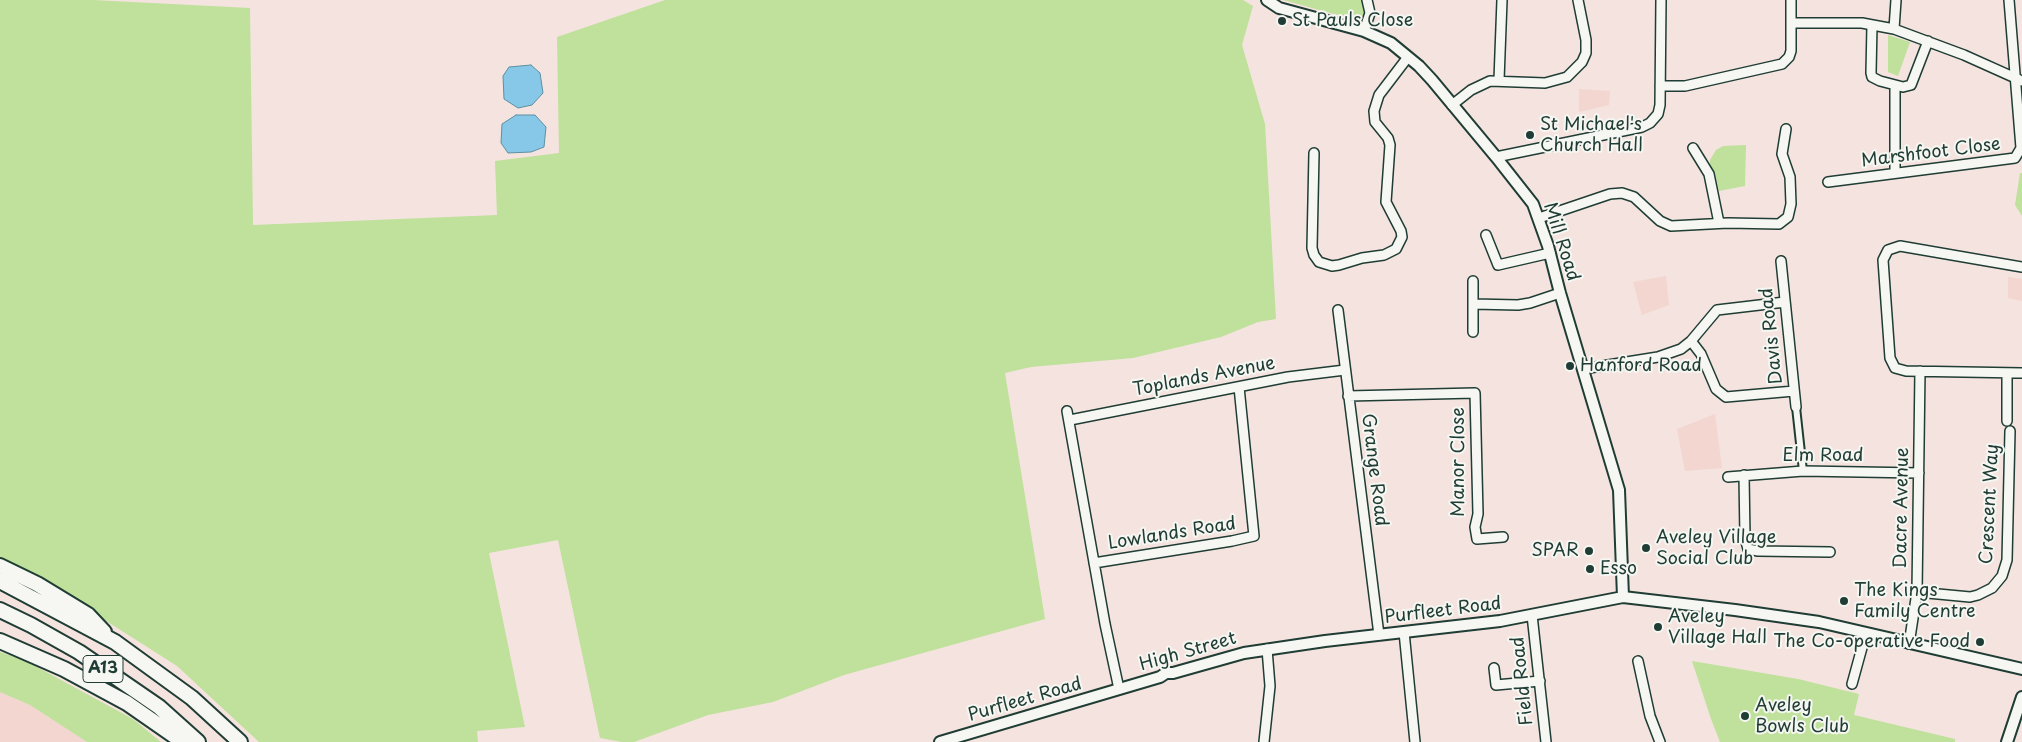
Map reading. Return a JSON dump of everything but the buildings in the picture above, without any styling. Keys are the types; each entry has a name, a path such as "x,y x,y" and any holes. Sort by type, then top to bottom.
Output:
{"highway":[{"path":"0,566 37,584 88,615 115,642"},
{"name":"A13","path":"0,581 115,642 192,698 240,742"},
{"name":"A13","path":"0,610 79,652 159,707 198,742"},
{"path":"0,641 64,669 119,699 170,731 183,742"}],"street":[{"name":"Mill Road","path":"1267,0 1279,8 1364,31 1391,43 1432,80 1533,204 1540,218 1560,293 1619,490 1623,597"},
{"path":"1364,31 1370,13 1367,0"},
{"path":"1499,80 1502,0"},
{"path":"1452,105 1480,85 1499,80 1551,82 1567,77 1575,70 1586,53 1586,40 1578,0"},
{"path":"1496,157 1642,127 1650,123 1658,114 1661,0"},
{"path":"1660,86 1684,86 1779,66 1786,62 1791,51 1791,0"},
{"path":"1894,29 1896,0"},
{"path":"1791,23 1862,23 1894,29 1928,41 2018,79 2009,0"},
{"path":"1872,25 1872,77 1895,86 1911,85 1928,41"},
{"path":"1314,153 1312,248 1314,255 1320,262 1332,266 1362,258 1384,255 1396,249 1402,237 1401,231 1389,209 1386,194 1390,145 1388,138 1375,122 1374,111 1379,95 1408,57"},
{"name":"Marshfoot Close","path":"1828,182 2016,158 2021,148 2018,79"},
{"path":"1895,86 1895,173"},
{"path":"1540,218 1610,194 1622,193 1634,197 1660,221 1671,226 1719,223 1771,225 1784,222 1788,217 1791,204 1790,176 1782,154 1786,129"},
{"path":"1693,148 1711,179 1719,223"},
{"path":"1486,235 1498,265 1550,253"},
{"path":"2022,267 1900,246 1888,250 1884,260 1891,363 1900,371 2022,373"},
{"name":"Davis Road","path":"1781,261 1796,407"},
{"path":"1473,281 1473,332"},
{"path":"1473,304 1524,304 1560,293"},
{"path":"1583,369 1670,354 1681,349 1691,341 1717,310 1785,302"},
{"name":"Grange Road","path":"1338,310 1379,635"},
{"path":"1691,341 1701,354 1716,389 1726,397 1794,391"},
{"name":"Toplands Avenue","path":"1094,563 1069,415 1288,377 1345,370"},
{"name":"Dacre Avenue","path":"1908,644 1917,592 1920,372"},
{"path":"2007,421 2008,373"},
{"name":"Lowlands Road","path":"1094,563 1254,536 1238,387"},
{"name":"Manor Close","path":"1348,396 1475,392 1478,514 1475,527 1477,539 1503,537"},
{"path":"1796,407 1802,471"},
{"name":"Crescent Way","path":"1917,592 1970,597 1978,596 1992,588 2002,576 2006,560 2010,431"},
{"name":"Elm Road","path":"1728,477 1802,471 1919,473"},
{"path":"1744,476 1745,538 1748,549 1758,551 1830,552"},
{"path":"1094,563 1119,689"},
{"path":"1623,597 1800,619 2022,669"},
{"name":"Purfleet Road","path":"1267,649 1490,622 1623,597"},
{"name":"Field Road","path":"1532,615 1546,742"},
{"path":"1404,632 1415,742"},
{"path":"1852,684 1866,633"},
{"path":"1264,742 1270,686 1267,649"},
{"name":"High Street","path":"1119,689 1160,677 1166,673 1173,673 1244,653 1267,649"},
{"path":"1638,661 1647,707 1660,742"},
{"path":"1494,668 1496,685 1540,681"},
{"name":"Purfleet Road","path":"940,742 1119,689"},
{"path":"2007,742 2022,696"}],"shaded area":[{"path":"1579,89 1610,91 1609,105 1579,112"},
{"path":"1666,276 1669,305 1642,315 1633,282"},
{"path":"2008,277 2022,279 2022,301 2008,298"},
{"path":"1715,414 1722,468 1685,471 1677,429"},
{"path":"0,692 30,705 87,742 0,742"}],"green space":[{"path":"0,0 93,0 250,8 253,225 497,215 495,161 559,153 557,37 665,0 1243,0 1253,6 1242,45 1265,124 1276,319 1258,322 1221,337 1133,358 1031,367 1005,373 1045,619 844,675 773,702 708,715 634,742 622,742 600,738 558,540 489,553 525,727 477,731 478,742 259,742 177,666 45,582 0,562"},
{"path":"1283,0 1361,0 1366,6 1366,12 1359,21"},
{"path":"1888,35 1910,42 1898,76 1888,72"},
{"path":"1746,145 1745,186 1719,191 1710,160 1716,150 1723,146"},
{"path":"2020,173 2022,173 2022,216 2015,205"},
{"path":"0,652 24,660 133,719 161,742 87,742 30,705 0,692"},
{"path":"1692,661 1798,679 1859,694 1854,715 1955,739 1955,742 1720,742"}],"water":[{"path":"531,65 540,73 543,93 532,105 518,108 504,99 503,76 509,67"},
{"path":"516,115 535,115 546,127 544,147 531,152 508,153 501,143 502,124"}],"place":[{"name":"St Pauls Close","path":"1282,21"},
{"name":"St Michael's Church Hall","path":"1530,135"},
{"name":"Hanford Road","path":"1570,366"},
{"name":"Aveley Village Social Club","path":"1646,548"},
{"name":"SPAR","path":"1589,551"},
{"name":"Esso","path":"1590,569"},
{"name":"The Kings Family Centre","path":"1844,601"},
{"name":"Aveley Village Hall","path":"1658,627"},
{"name":"The Co-operative Food","path":"1980,642"},
{"name":"Aveley Bowls Club","path":"1745,716"}]}
